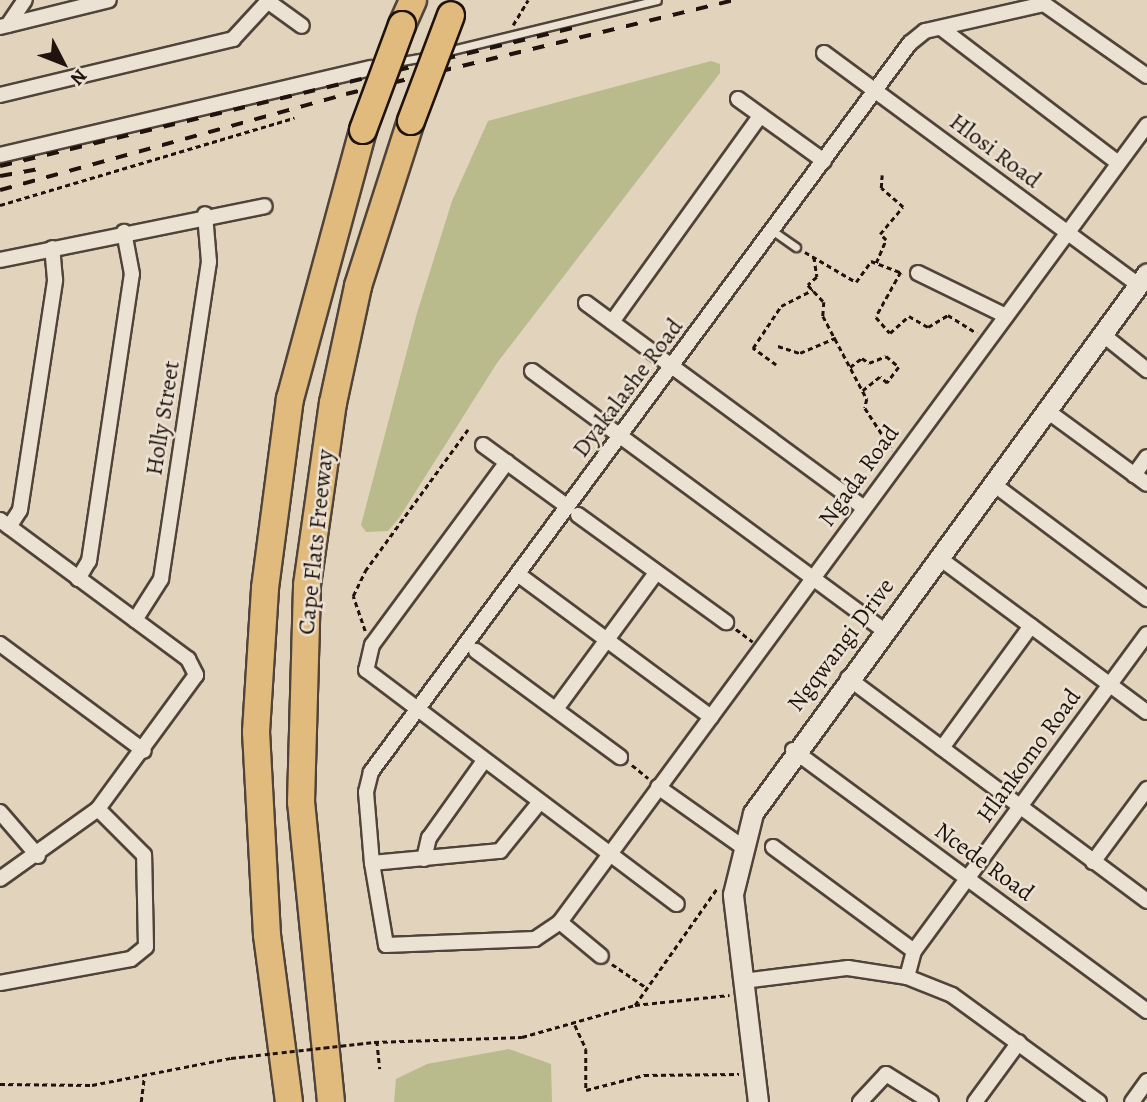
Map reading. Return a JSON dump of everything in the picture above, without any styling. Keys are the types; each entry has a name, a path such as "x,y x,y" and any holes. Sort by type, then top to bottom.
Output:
{"highway":[{"name":"Cape Flats Freeway","path":"289,1102 267,935 257,759 265,588 290,399 363,131 413,0"},
{"name":"Cape Flats Freeway","path":"331,1102 302,815 307,585 333,403 358,286 411,121 455,8"}],"street":[{"path":"4,26 25,0"},
{"path":"4,26 109,0"},
{"path":"0,95 233,39 268,0 302,26"},
{"name":"Dyakalashe Road","path":"560,922 535,939 393,948 380,934 372,863 368,781 416,711 519,575 573,511 621,436 915,38 941,28 1044,4 1147,76"},
{"path":"941,28 1118,163"},
{"name":"Hlosi Road","path":"824,53 1065,232 1143,279"},
{"path":"0,155 371,68"},
{"path":"738,99 824,161"},
{"path":"612,322 761,116"},
{"name":"Ngada Road","path":"560,922 1065,232 1147,125"},
{"path":"0,260 205,214 265,206"},
{"name":"Holly Street","path":"135,620 161,579 209,262 205,214"},
{"path":"78,579 89,561 132,274 124,232"},
{"path":"0,879 38,856 98,809 144,751 197,674 188,659 4,524 20,510 55,280 52,248"},
{"path":"918,273 1006,316"},
{"name":"Ngqwangi Drive","path":"758,1102 739,987 733,894 740,845 761,797 793,750 1143,279"},
{"path":"586,303 864,508"},
{"path":"1102,334 1147,370"},
{"path":"532,370 883,630"},
{"path":"1046,410 1147,484"},
{"path":"483,445 726,622"},
{"path":"1134,475 1147,457"},
{"path":"507,462 372,645 366,670 483,762 677,904"},
{"path":"992,483 1147,599"},
{"path":"937,557 1147,712"},
{"path":"556,709 656,573"},
{"path":"519,575 711,717"},
{"path":"942,748 1031,626"},
{"name":"Hlankomo Road","path":"907,977 914,951 1147,634"},
{"path":"0,644 144,751"},
{"path":"476,651 621,757"},
{"path":"848,678 1147,901"},
{"name":"Ncede Road","path":"793,750 1147,1011"},
{"path":"424,859 429,838 483,762"},
{"path":"659,787 740,845"},
{"path":"1093,862 1147,789"},
{"path":"372,863 500,851 539,803"},
{"path":"0,983 131,959 146,947 144,855 98,809"},
{"path":"0,812 38,856"},
{"path":"773,847 914,951"},
{"path":"560,922 601,956"},
{"path":"739,987 848,968 907,977 952,995 1099,1102"},
{"path":"975,1102 1019,1042"},
{"path":"860,1102 886,1074 931,1102"},
{"path":"1132,1102 1147,1081"}],"lane":[{"path":"371,68 657,0"},
{"path":"773,231 796,247"}],"path":[{"path":"514,35 512,26 527,0"},
{"path":"0,205 294,118"},
{"path":"876,263 886,240 880,234 903,207 881,188 882,175"},
{"path":"796,247 856,282 863,265 876,263 901,272 918,273"},
{"path":"814,257 817,277 808,285 813,290 863,391 865,408 900,459"},
{"path":"901,272 876,317 890,334 908,316 928,327 948,315 988,340"},
{"path":"776,365 753,348 781,306 813,290"},
{"path":"778,346 800,353 836,338"},
{"path":"850,367 862,358 869,363 886,356 899,367 887,383 880,377 863,391"},
{"path":"372,645 352,596 468,429"},
{"path":"726,622 761,648"},
{"path":"621,757 659,787"},
{"path":"635,1004 726,880"},
{"path":"601,956 647,988"},
{"path":"0,1084 56,1087 145,1077 230,1058 375,1042 522,1037 575,1025 635,1004 739,987"},
{"path":"575,1025 586,1049 586,1090 645,1075 746,1073"},
{"path":"375,1042 380,1069"},
{"path":"141,1102 145,1077"}],"green space":[{"path":"711,61 720,64 720,73 497,363 399,518 388,531 366,532 361,525 417,313 452,201 488,121"},
{"path":"509,1049 551,1064 552,1102 394,1102 396,1079 427,1064"}],"railway":[{"path":"0,190 346,94 734,0"},
{"path":"0,166 581,26"},
{"path":"0,176 44,168"}]}
